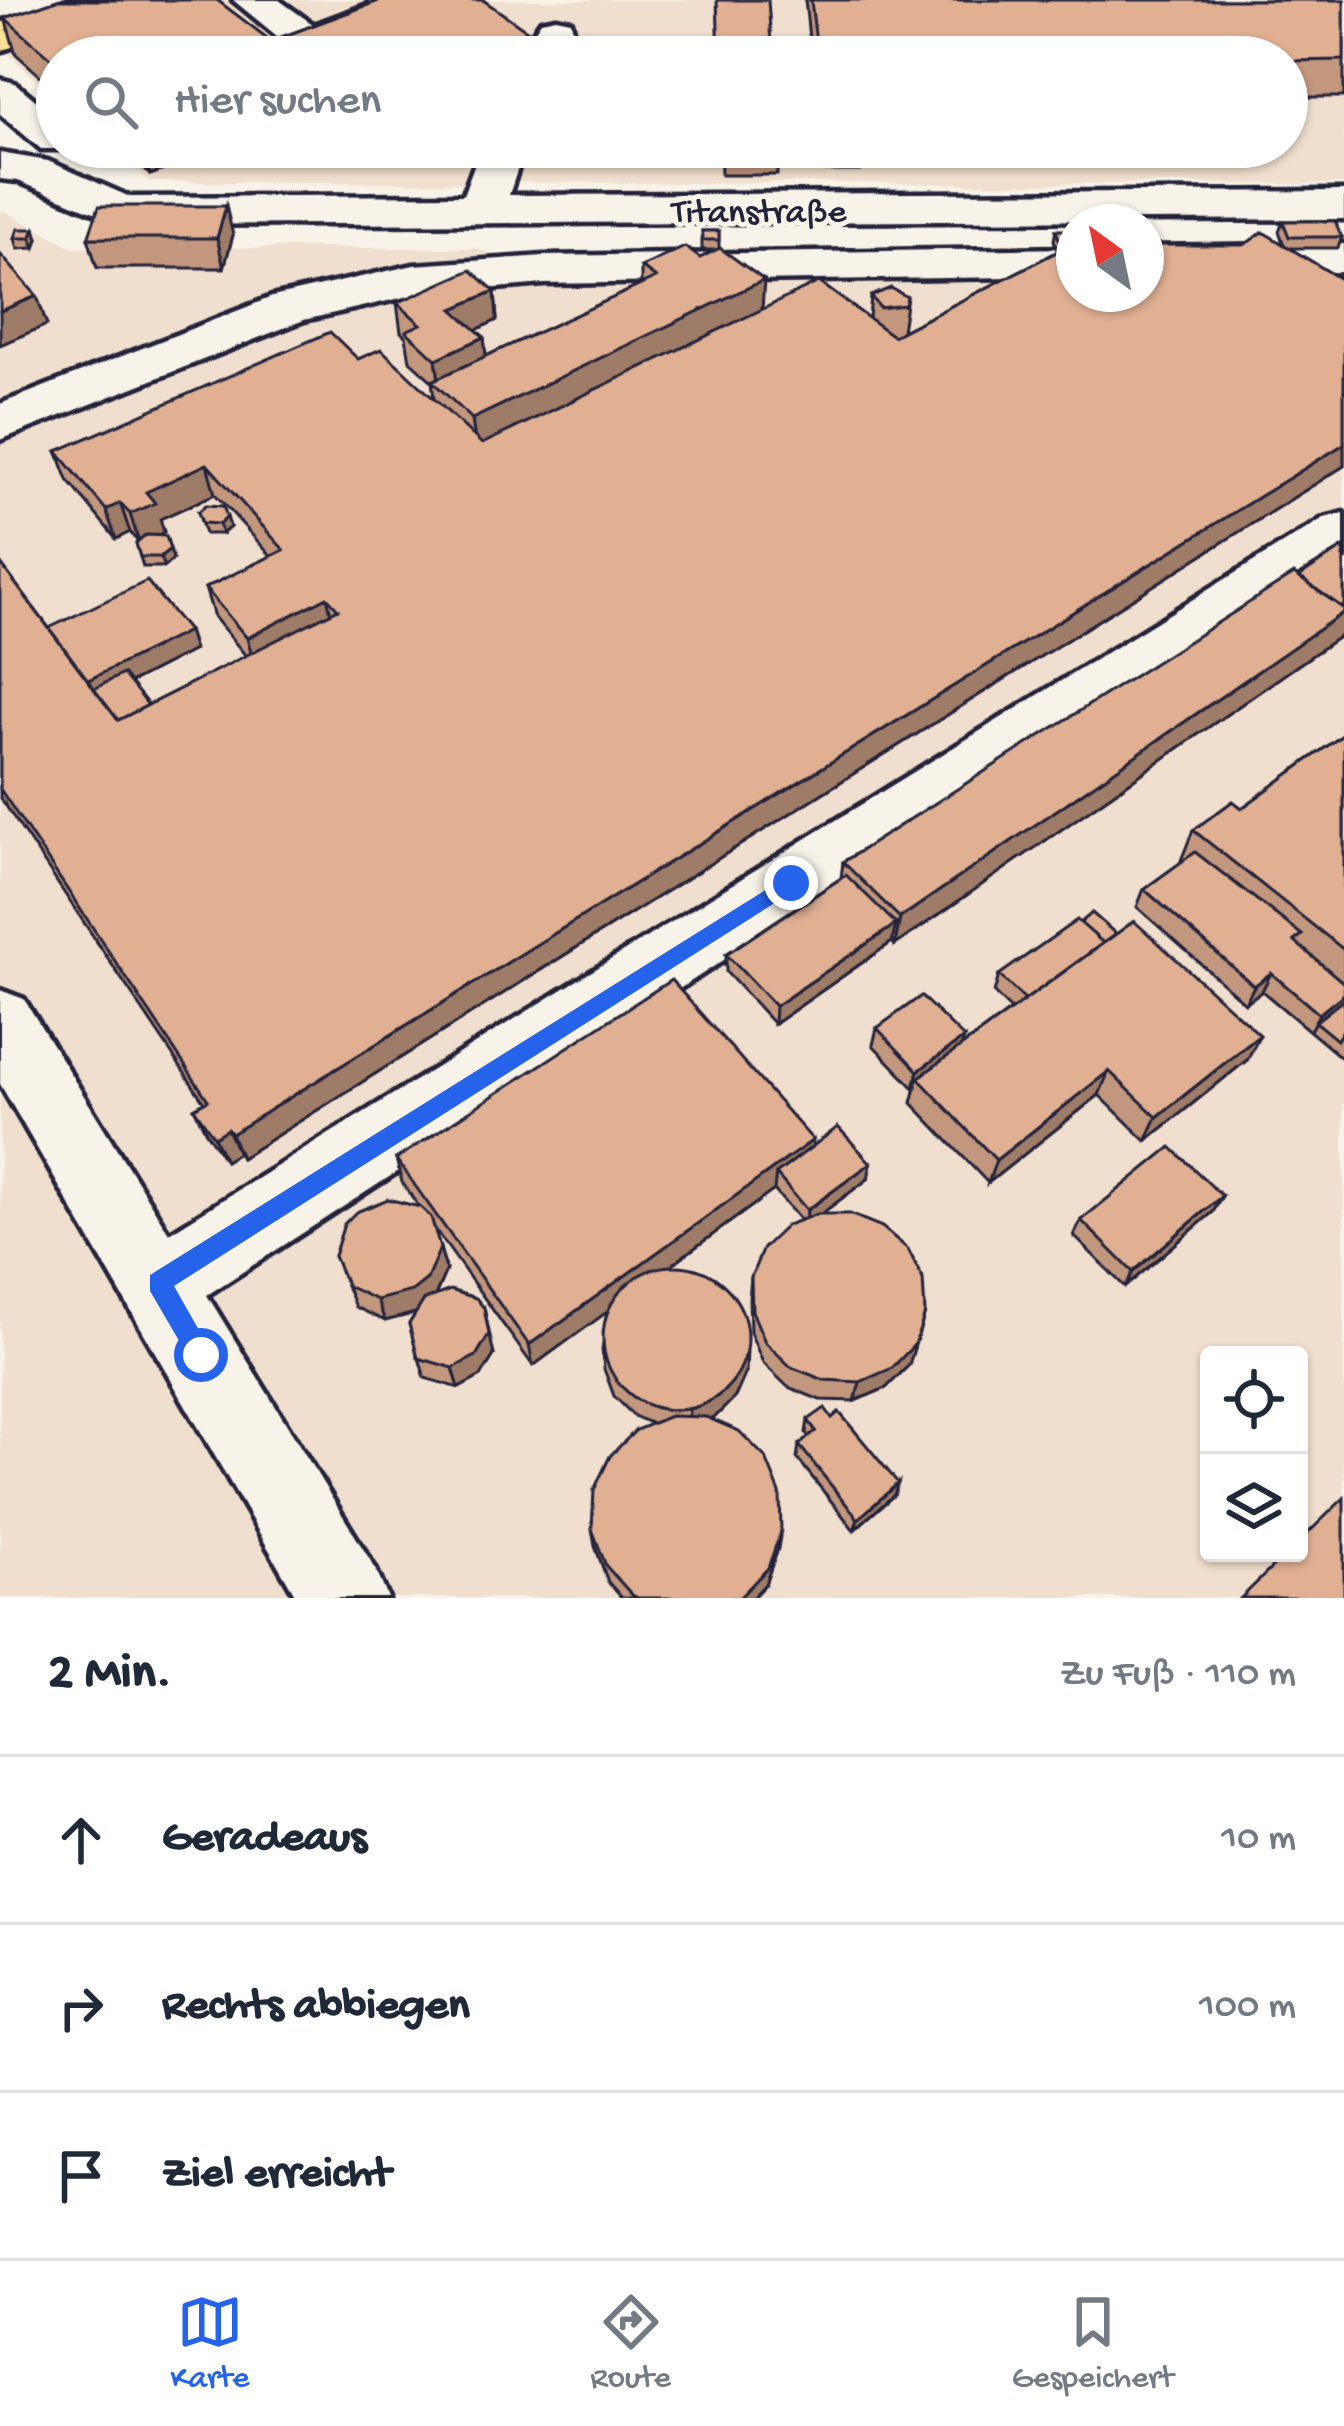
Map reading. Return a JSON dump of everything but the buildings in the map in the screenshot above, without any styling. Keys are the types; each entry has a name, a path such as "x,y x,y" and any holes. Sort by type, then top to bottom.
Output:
{"main road":[{"path":"0,17 50,0"},
{"path":"0,38 108,0"}],"street":[{"path":"253,0 301,36"},
{"path":"321,36 418,0"},
{"name":"Titanstraße","path":"0,92 36,122"},
{"path":"0,162 36,149"},
{"name":"Titanstraße","path":"0,162 20,165 97,203 126,211 1313,199"},
{"name":"Titanstraße","path":"92,168 128,196 175,210"},
{"path":"482,208 496,168"},
{"path":"1164,261 1344,258"},
{"path":"0,423 289,308 414,280 544,270 1056,262"},
{"path":"158,1283 1344,532"},
{"path":"0,1020 345,1598"}],"shaded area":[{"path":"160,0 1344,0 1344,184 150,182 134,168 1308,168 1308,36 59,36"},
{"path":"36,44 36,79 8,54"},
{"path":"5,211 74,248 476,248 558,282 1056,267 1056,312 1164,312 1164,291 1344,257 1344,1598 0,1598 0,213"}],"route":[{"path":"201,1355 158,1283 791,883"}]}
